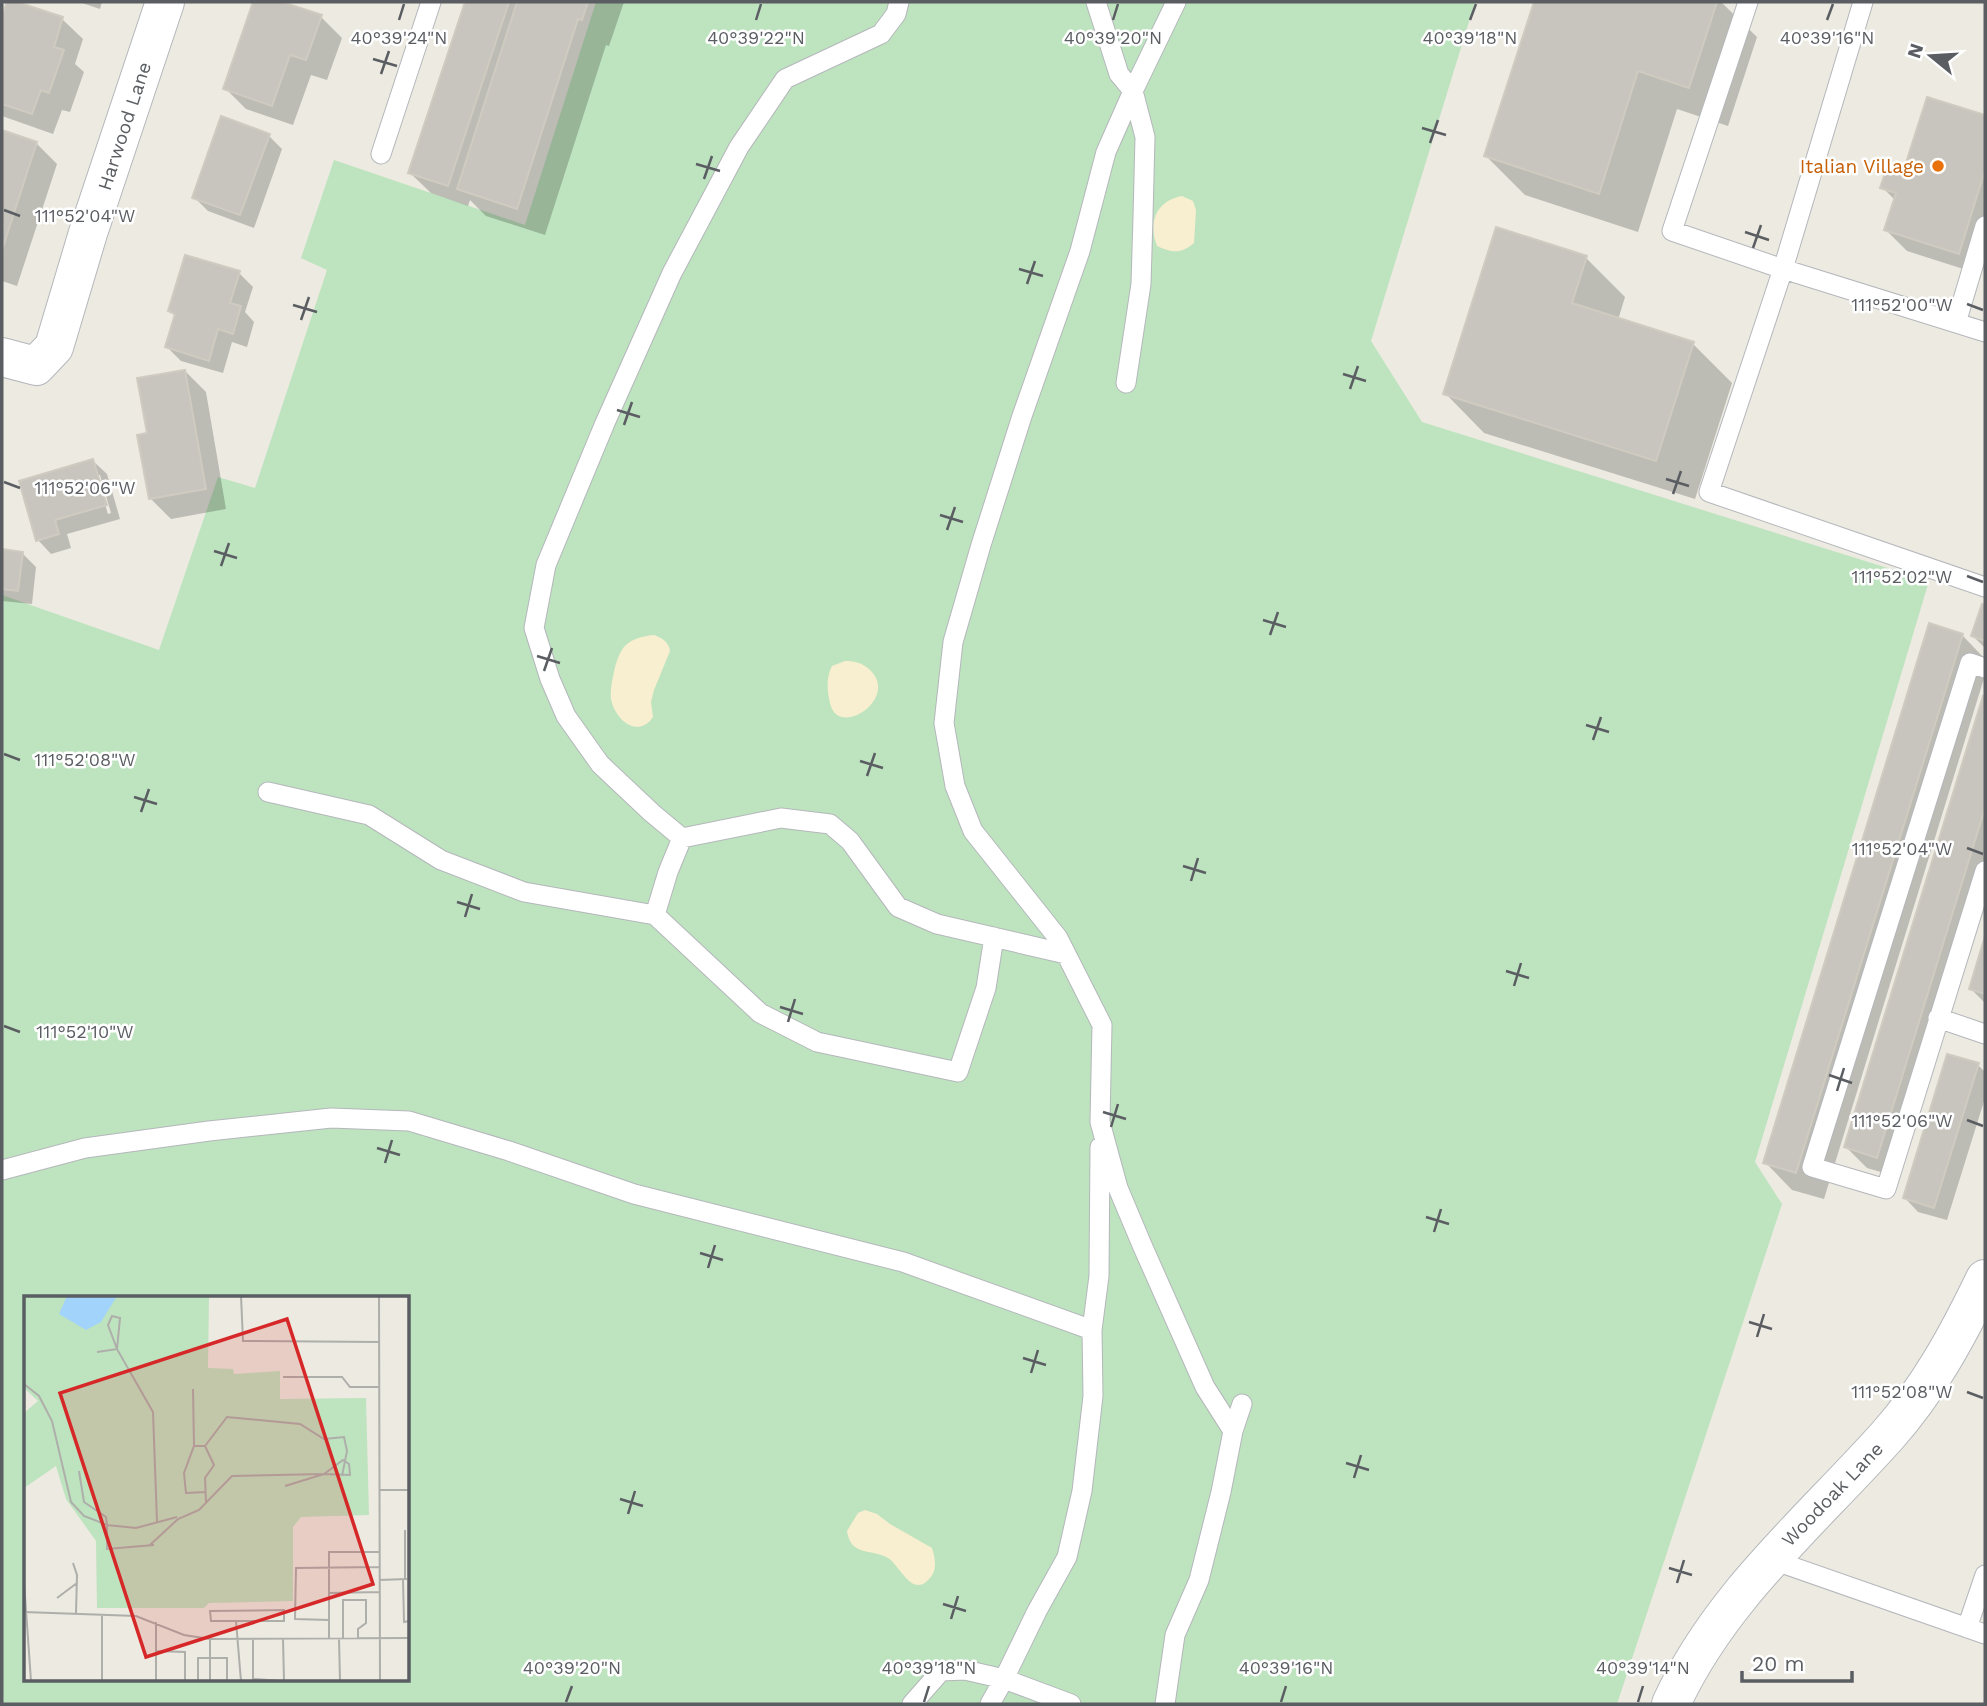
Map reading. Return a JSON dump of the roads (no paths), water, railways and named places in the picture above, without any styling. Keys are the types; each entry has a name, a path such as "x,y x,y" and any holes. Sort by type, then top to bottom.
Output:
{"street":[{"name":"Harwood Lane","path":"19,361 54,347 88,233 165,2"},
{"name":"Woodoak Lane","path":"1671,1704 1706,1640 1736,1599 1916,1400 1943,1362 1985,1279"}],"lane":[{"path":"381,154 431,2"},
{"path":"682,838 600,764 566,716 550,679 534,628 546,565 605,423 672,274 739,147 785,79 881,34 896,15 899,2"},
{"path":"1096,2 1119,74 1133,91 1145,137 1141,284 1126,383"},
{"path":"990,1704 1067,1557 1082,1491 1093,1395 1092,1331 1099,1276 1102,1025 1058,938 973,831 955,786 944,723 953,642 1022,416 1080,251 1106,152 1176,2"},
{"path":"1748,2 1672,231 1985,332"},
{"path":"1863,2 1783,269 1709,492 1985,587"},
{"path":"1956,323 1985,226"},
{"path":"1985,668 1970,663 1812,1167 1885,1189 1985,871"},
{"path":"268,792 369,815 441,860 524,892 655,915 760,1013 817,1042 957,1072 986,988 994,937"},
{"path":"682,838 782,818 830,824 850,841 898,907 937,924 1066,954"},
{"path":"655,915 682,838"},
{"path":"1938,1018 1985,1034"},
{"path":"2,1170 85,1148 209,1131 331,1118 409,1121 509,1151 634,1194 903,1262 1092,1331"},
{"path":"1100,1122 1118,1188 1142,1245 1205,1387 1233,1432"},
{"path":"1165,1704 1175,1635 1199,1580 1242,1404"},
{"path":"1770,1559 1976,1631 1985,1575"},
{"path":"912,1704 941,1671 965,1671 1004,1679 1071,1704"}],"place":[{"name":"Italian Village","path":"1938,166"}]}
